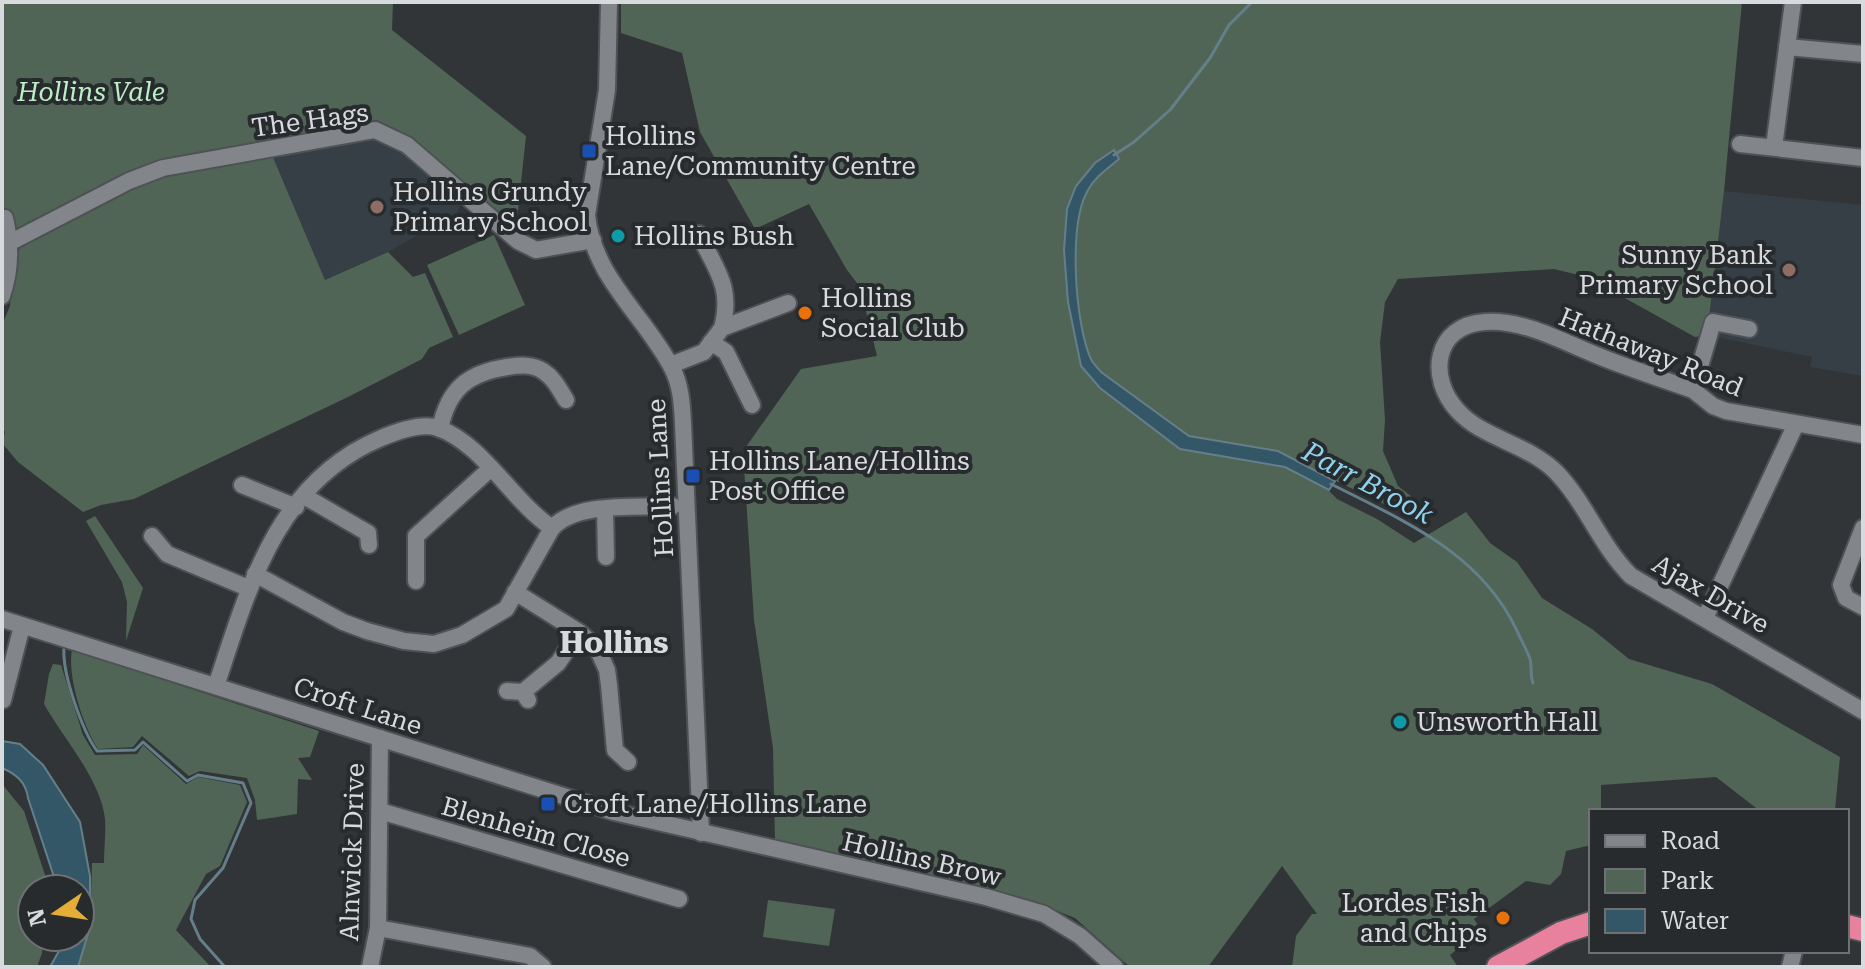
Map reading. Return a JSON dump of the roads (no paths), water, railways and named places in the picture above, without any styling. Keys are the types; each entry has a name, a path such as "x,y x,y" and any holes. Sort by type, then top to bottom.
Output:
{"highway":[{"path":"1498,967 1561,933 1589,924"}],"street":[{"name":"Hollins Lane","path":"609,2 607,90 587,215 593,240 613,282 671,365 678,385 683,423 701,833"},
{"path":"1774,147 1793,2"},
{"path":"1787,47 1863,54"},
{"name":"The Hags","path":"11,242 129,181 163,168 375,130 407,145 518,241 536,250 593,240"},
{"path":"1740,144 1863,158"},
{"path":"2,296 7,282 11,242 5,218"},
{"path":"671,365 704,352 722,328 727,308 726,290 699,234"},
{"path":"722,328 788,303"},
{"name":"Hathaway Road","path":"1440,357 1446,340 1459,328 1488,321 1520,325 1693,390 1713,406 1726,411 1863,435"},
{"path":"1693,390 1713,322 1749,329"},
{"path":"711,342 726,352 752,405"},
{"name":"Ajax Drive","path":"1440,357 1443,387 1459,413 1545,463 1570,489 1615,558 1631,576 1863,711"},
{"path":"440,429 443,415 454,394 468,379 485,371 517,366 539,369 551,378 566,400"},
{"path":"1705,618 1796,424"},
{"path":"216,686 252,581 273,537 300,502 342,460 375,440 409,429 440,429 472,450 528,510 552,528"},
{"path":"416,581 408,538 490,469"},
{"path":"242,485 300,502 368,533 369,545"},
{"path":"152,536 167,554 252,581 371,632 420,643 448,641 475,629 506,609 552,528 566,516 584,510 673,506"},
{"path":"605,510 606,557"},
{"path":"1863,528 1841,585 1846,598 1863,607"},
{"path":"515,592 579,632 592,642 602,656 609,685 615,750 628,762"},
{"name":"Croft Lane","path":"2,619 614,812 701,833"},
{"path":"3,700 22,626"},
{"path":"519,694 558,663 579,632"},
{"name":"Alnwick Drive","path":"370,967 378,928 380,738"},
{"name":"Blenheim Close","path":"380,811 679,899"},
{"name":"Hollins Brow","path":"701,833 986,897 1044,914 1080,936 1115,967"},
{"path":"378,928 530,956 543,967"}],"water":[{"path":"1114,150 1119,159 1091,185 1078,225 1078,297 1085,341 1092,361 1101,372 1189,436 1278,451 1335,481 1329,490 1285,467 1180,449 1100,388 1081,366 1068,302 1064,250 1067,209 1076,186 1095,163"},
{"path":"2,741 20,744 43,765 80,822 89,873 53,873 25,787 16,776 2,768"},
{"path":"58,953 82,953 78,967 50,967"}],"waterway":[{"name":"Parr Brook","path":"1114,155 1170,110 1210,58 1229,25 1252,2"},
{"name":"Parr Brook","path":"1331,484 1438,542 1483,580 1502,604 1526,649 1533,683"},
{"path":"64,648 66,672 74,701 97,751 135,750 143,742 187,781 198,775 243,783 251,803 223,868 195,900 191,919 200,939 225,967"}],"place":[{"name":"Hollins Lane/Community Centre","path":"589,151"},
{"name":"Hollins Grundy Primary School","path":"377,207"},
{"name":"Hollins Bush","path":"618,236"},
{"name":"Sunny Bank Primary School","path":"1789,270"},
{"name":"Hollins Social Club","path":"805,313"},
{"name":"Hollins Lane/Hollins Post Office","path":"693,476"},
{"name":"Unsworth Hall","path":"1400,722"},
{"name":"Croft Lane/Hollins Lane","path":"548,804"},
{"name":"Lordes Fish and Chips","path":"1503,918"}],"district":[{"name":"Hollins","path":"614,642"}],"park label":[{"name":"Hollins Vale","path":"91,92"}]}
